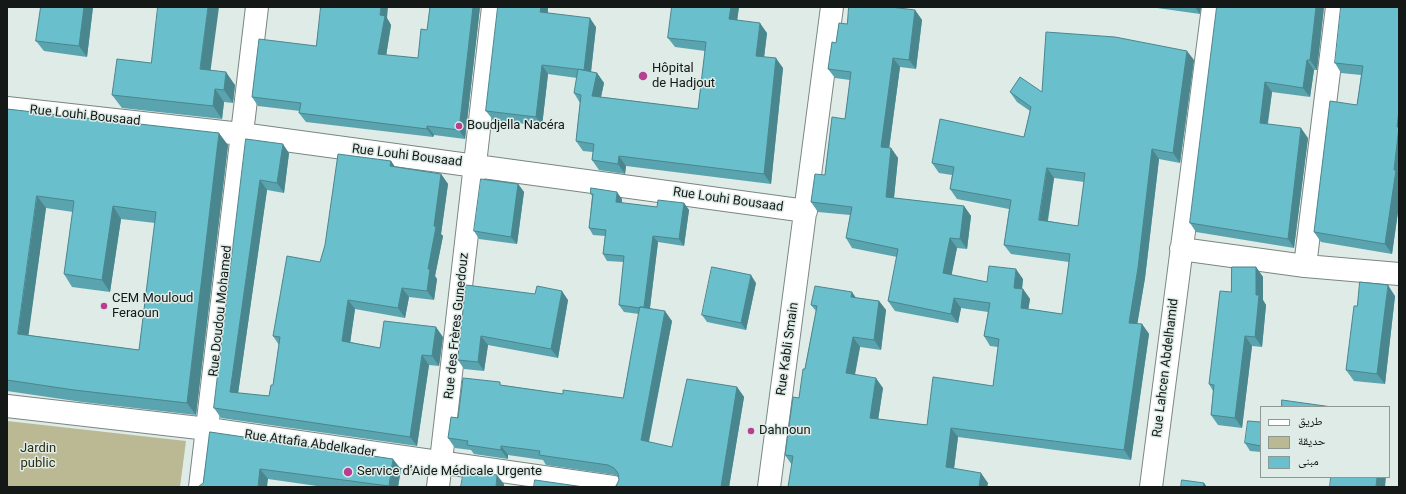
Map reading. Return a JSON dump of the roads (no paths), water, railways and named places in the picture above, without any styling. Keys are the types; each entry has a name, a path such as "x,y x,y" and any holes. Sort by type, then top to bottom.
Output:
{"street":[{"name":"Rue Doudou Mohamed","path":"200,487 257,7"},
{"name":"Rue des Frères Gunedouz","path":"438,487 493,7"},
{"name":"Rue Kabli Smain","path":"769,487 832,7"},
{"name":"Rue Lahcen Abdelhamid","path":"1152,487 1181,249 1213,7"},
{"path":"1305,266 1337,7"},
{"name":"Rue Louhi Bousaad","path":"7,108 241,134 475,164 806,211"},
{"path":"1181,249 1305,266 1399,274"},
{"name":"Rue Attafia Abdelkader","path":"7,406 208,429 613,487"}],"place":[{"name":"Hôpital de Hadjout","path":"643,76"},
{"name":"Boudjella Nacéra","path":"459,126"},
{"name":"CEM Mouloud Feraoun","path":"104,306"},
{"name":"Dahnoun","path":"751,431"},
{"name":"Service d’Aide Médicale Urgente","path":"348,472"}],"park label":[{"name":"Jardin public","path":"38,456"}]}
